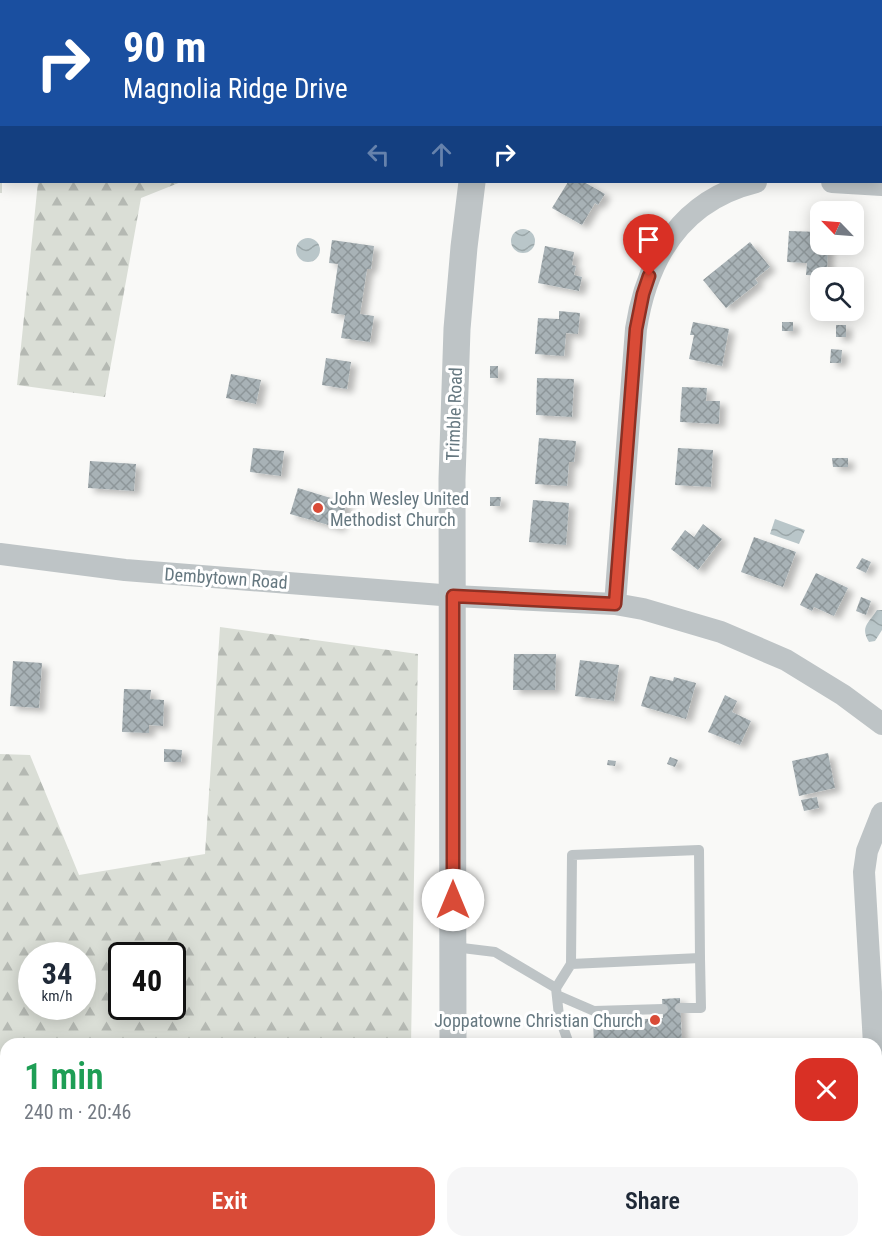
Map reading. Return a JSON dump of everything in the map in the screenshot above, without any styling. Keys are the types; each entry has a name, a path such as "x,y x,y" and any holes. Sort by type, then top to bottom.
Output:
{"street":[{"name":"Trimble Road","path":"453,1038 452,479 458,329 472,183"},
{"path":"615,604 636,329 643,294 649,276 667,242 693,214 709,202 750,183"},
{"path":"849,183 882,185"},
{"name":"Dembytown Road","path":"0,554 125,570 453,596 615,604 671,616 756,646 812,675 882,724"},
{"path":"874,1038 864,872 867,851 882,813"}],"lane":[{"path":"567,1038 559,1016 557,991 571,964 572,855 699,850 701,1008 680,1008"},
{"path":"453,947 495,952 594,1011 663,1009"},
{"path":"571,964 700,958"}],"green space":[{"path":"38,183 178,183 141,198 105,397 17,385"},
{"path":"220,627 418,654 411,1038 0,1038 0,754 30,755 79,875 205,854"}],"water":[{"path":"523,229 532,232 535,241 532,250 523,253 514,250 511,241 514,232"},
{"path":"308,238 316,242 320,250 316,258 308,262 300,258 296,250 300,242"},
{"path":"775,519 805,530 799,544 770,534"},
{"path":"877,610 882,610 882,630 875,641 869,642 865,629"}],"building":[{"path":"567,183 586,183 605,194 598,205 595,203 582,225 552,208"},
{"path":"789,231 810,232 810,255 828,255 827,267 810,267 810,275 806,275 807,263 787,262"},
{"path":"332,240 374,246 371,269 367,269 360,314 374,316 370,342 341,338 345,315 331,313 338,264 329,263"},
{"path":"750,242 770,267 755,279 758,283 726,308 703,280"},
{"path":"545,246 574,252 572,265 576,266 574,275 582,277 579,291 538,283"},
{"path":"559,311 580,313 578,334 566,333 564,356 535,354 538,318 559,319"},
{"path":"693,322 729,329 722,366 689,359 694,335 690,335"},
{"path":"782,322 793,322 793,331 782,331"},
{"path":"836,325 846,325 846,337 836,337"},
{"path":"831,349 842,350 841,363 830,363"},
{"path":"326,358 351,362 347,389 322,385"},
{"path":"490,366 498,366 498,378 490,378"},
{"path":"231,374 261,380 256,404 226,398"},
{"path":"537,378 574,379 572,417 536,415"},
{"path":"682,387 707,388 706,401 720,401 719,424 680,422"},
{"path":"539,438 576,441 574,462 569,462 567,486 535,484"},
{"path":"253,448 284,451 281,476 250,472"},
{"path":"678,448 713,450 711,487 675,485"},
{"path":"832,458 848,458 848,467 833,467"},
{"path":"90,461 136,464 134,491 88,488"},
{"name":"John Wesley United Methodist Church","path":"298,488 347,503 339,528 290,514"},
{"path":"490,497 501,497 500,506 490,506"},
{"path":"533,500 569,503 566,545 529,542"},
{"path":"703,524 722,539 698,570 671,549 685,530 694,537"},
{"path":"754,537 796,552 783,587 741,572"},
{"path":"862,558 871,562 866,573 856,568"},
{"path":"816,573 848,588 834,616 814,607 812,611 800,605"},
{"path":"861,597 871,601 866,615 856,611"},
{"path":"514,654 556,654 555,690 513,690"},
{"path":"580,660 619,665 614,701 575,696"},
{"path":"13,661 42,663 39,708 10,706"},
{"path":"650,676 673,681 674,677 696,683 686,719 641,706"},
{"path":"124,689 151,690 150,699 164,700 163,726 149,725 149,733 122,732"},
{"path":"725,695 737,701 732,712 751,721 740,745 708,732"},
{"path":"164,749 182,750 181,762 164,762"},
{"path":"828,753 835,788 799,796 792,761"},
{"path":"670,757 678,760 675,767 667,764"},
{"path":"608,760 616,761 615,766 607,765"},
{"path":"817,797 819,808 804,811 801,800"},
{"name":"Joppatowne Christian Church","path":"680,998 682,1038 594,1038 593,1022 663,1018 662,999"}],"place":[{"name":"John Wesley United Methodist Church","path":"318,508"},
{"name":"Joppatowne Christian Church","path":"655,1020"}],"route":[{"path":"453,900 453,596 615,604 636,329 649,276"}]}
